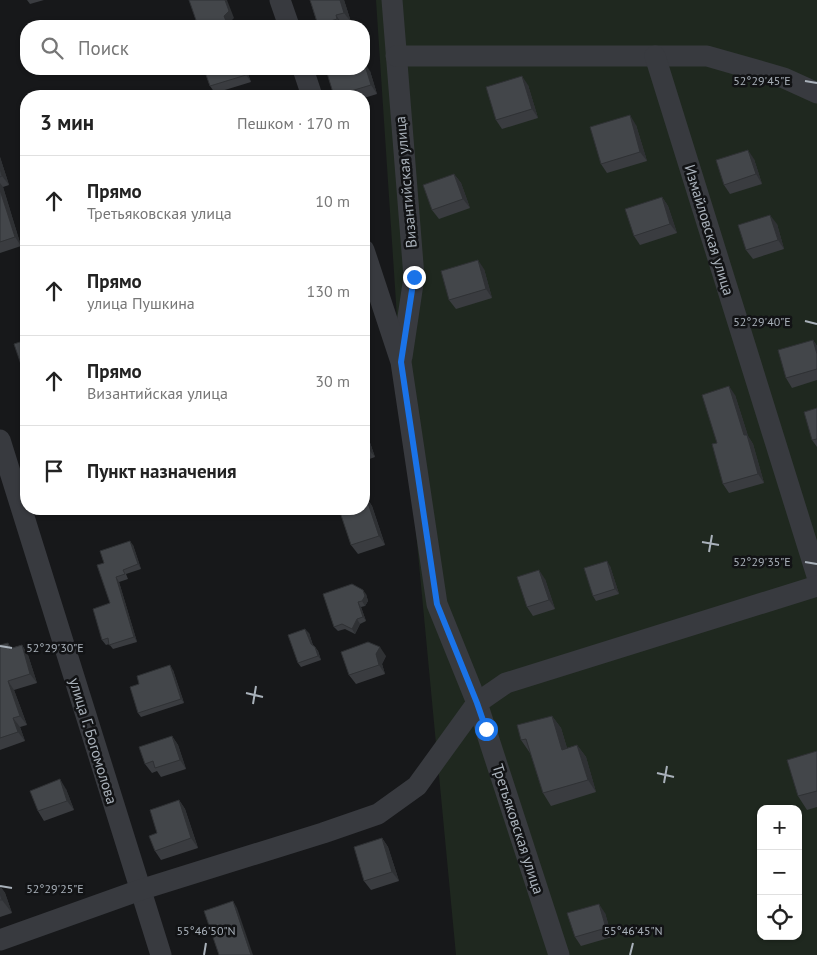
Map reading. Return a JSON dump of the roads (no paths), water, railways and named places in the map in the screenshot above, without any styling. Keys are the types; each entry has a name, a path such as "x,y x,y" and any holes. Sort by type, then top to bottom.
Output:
{"street":[{"path":"280,0 287,20"},
{"name":"Византийская улица","path":"392,0 414,277 401,362"},
{"path":"396,56 707,56 784,78 817,93"},
{"name":"Измайловская улица","path":"655,56 817,576"},
{"path":"305,75 310,90"},
{"path":"370,268 401,362"},
{"name":"Третьяковская улица","path":"401,362 437,604 477,703 558,955"},
{"name":"улица Г. Богомолова","path":"0,440 20,504"},
{"name":"улица Г. Богомолова","path":"23,515 161,955"},
{"path":"0,940 140,890 378,814 417,786 477,703 506,683 817,586"}]}
